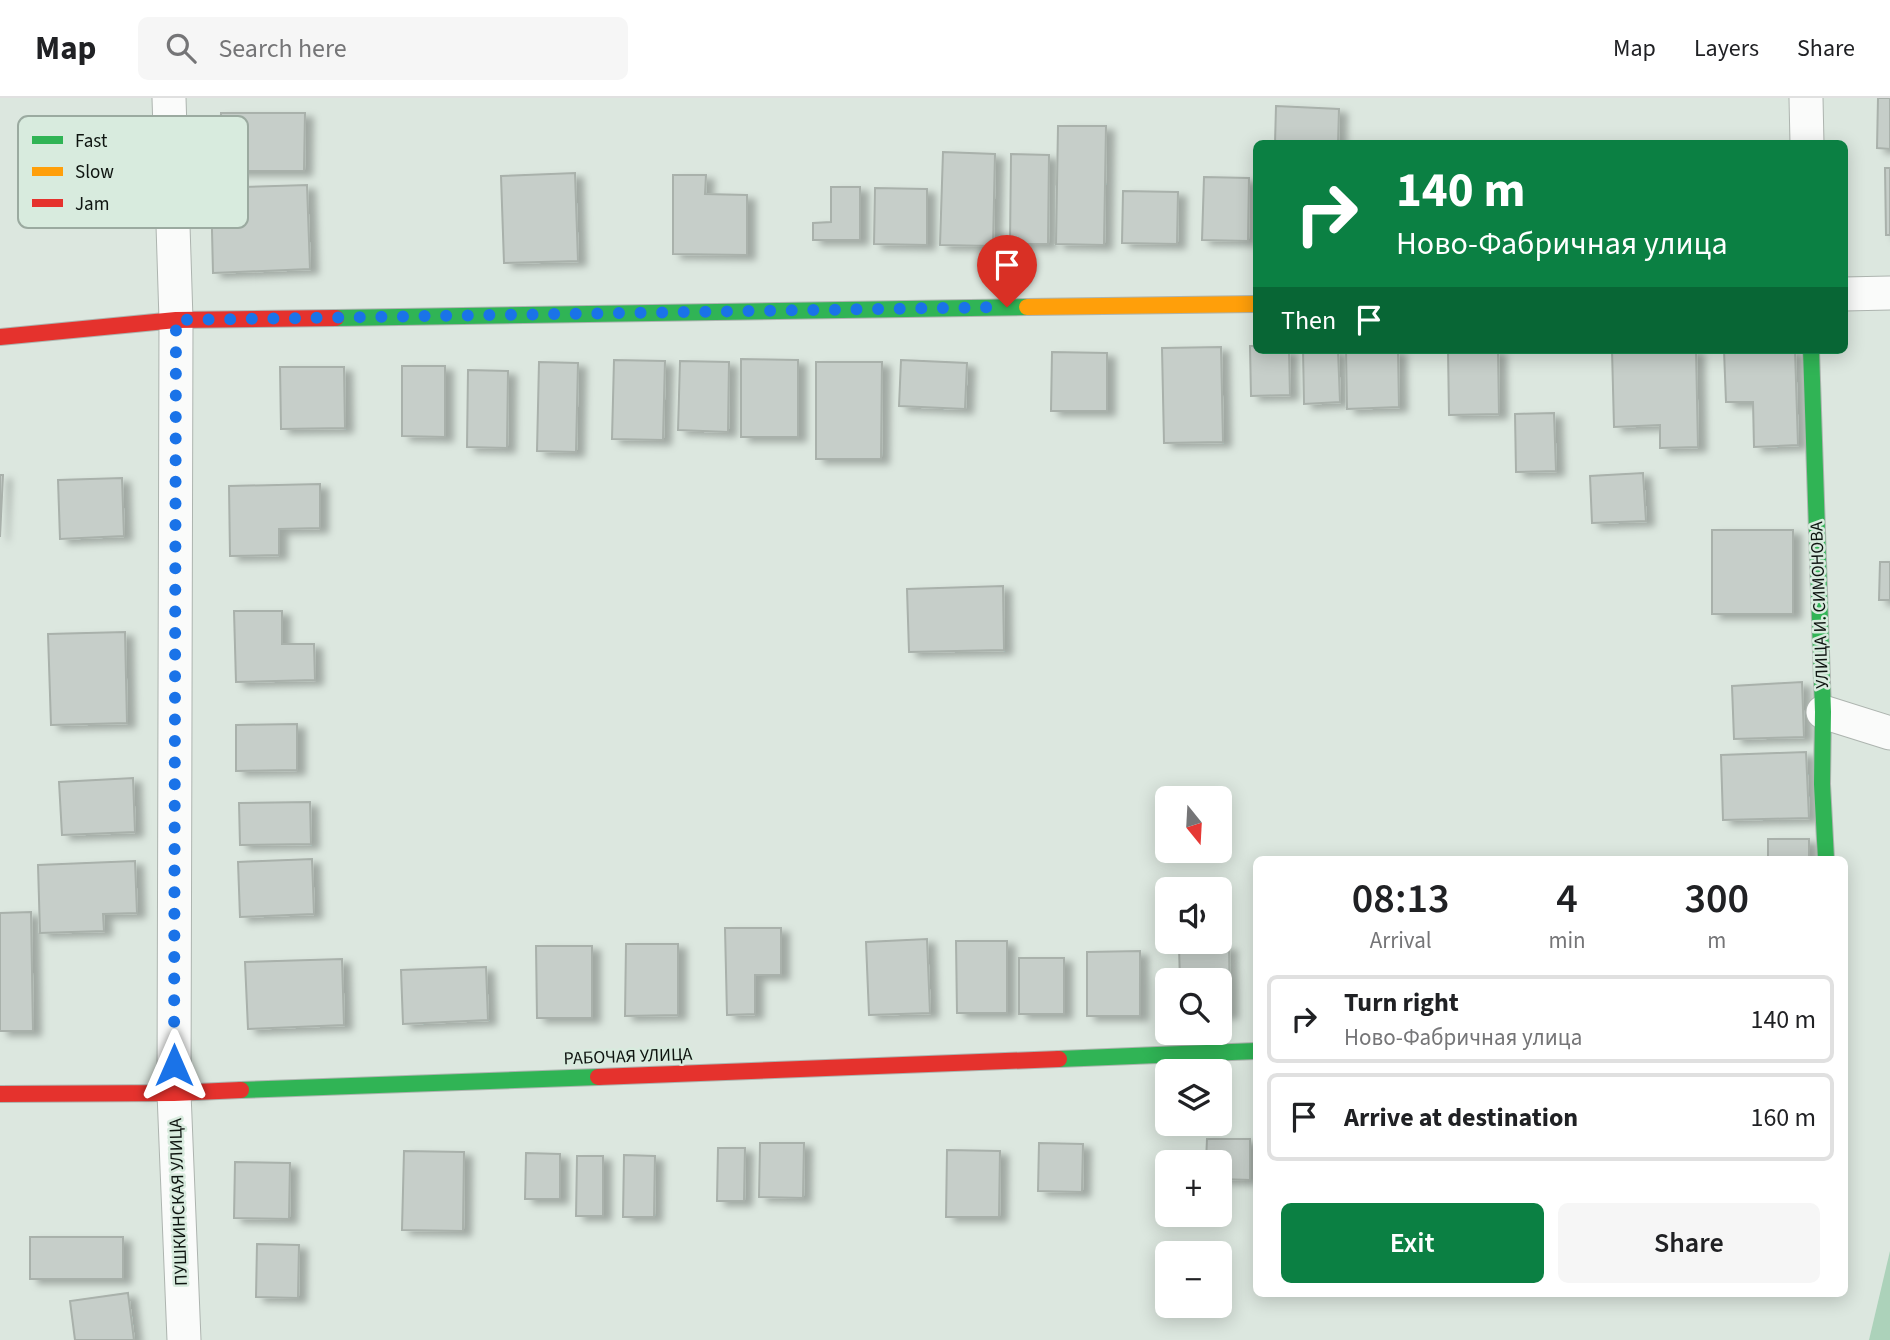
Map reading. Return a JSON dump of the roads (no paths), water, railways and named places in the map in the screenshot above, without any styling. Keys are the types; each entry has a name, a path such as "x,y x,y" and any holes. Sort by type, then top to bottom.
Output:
{"street":[{"name":"ПУШКИНСКАЯ УЛИЦА","path":"169,98 170,116"},
{"path":"1806,98 1807,140"},
{"name":"ПУШКИНСКАЯ УЛИЦА","path":"173,228 176,320 174,1093 184,1340"},
{"path":"1848,294 1890,293"},
{"path":"0,337 176,320 1253,304"},
{"name":"УЛИЦА И. СИМОНОВА","path":"1811,354 1826,856"},
{"path":"1823,712 1890,733"},
{"name":"РАБОЧАЯ УЛИЦА","path":"0,1094 174,1093 1253,1051"}]}
